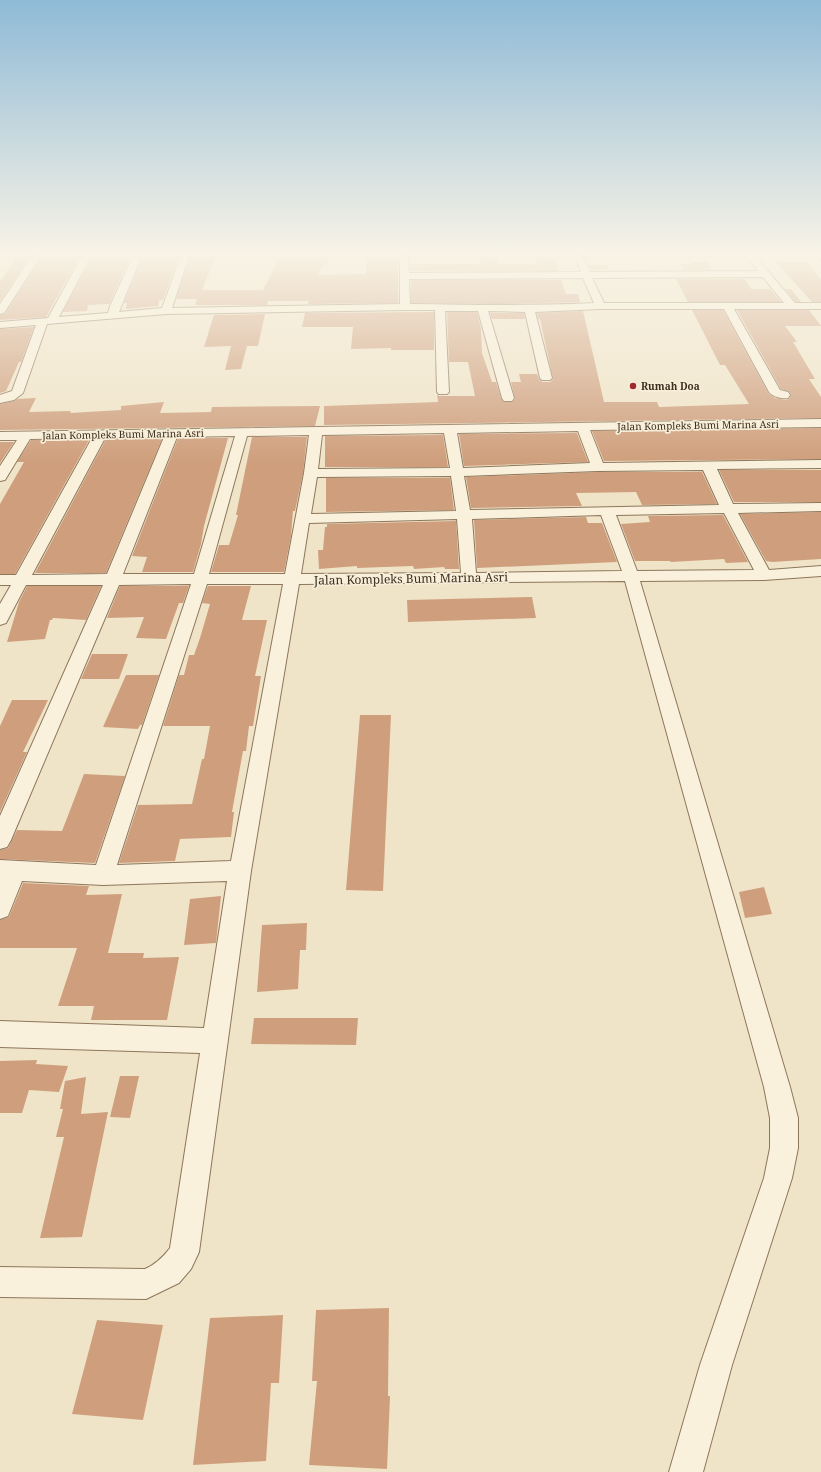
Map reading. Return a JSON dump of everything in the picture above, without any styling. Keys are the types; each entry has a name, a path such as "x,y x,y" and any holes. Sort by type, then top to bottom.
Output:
{"street":[{"path":"0,399 10,397 17,393 46,325"},
{"path":"441,325 443,392"},
{"path":"487,325 508,398"},
{"path":"533,325 546,378"},
{"path":"738,325 775,392 784,395"},
{"name":"Jalan Kompleks Bumi Marina Asri","path":"0,436 583,428 821,423"},
{"path":"583,428 598,467"},
{"path":"450,429 464,515 469,578"},
{"path":"103,875 200,580 242,432"},
{"path":"0,1282 146,1284 162,1277 176,1266 184,1252 240,871 311,473 316,432"},
{"path":"0,840 113,580 172,434"},
{"path":"0,619 100,435"},
{"path":"0,477 26,436"},
{"path":"311,473 457,472 598,467 821,464"},
{"path":"708,465 729,510 764,574"},
{"path":"303,519 607,511 821,508"},
{"path":"607,511 631,576 777,1087 784,1118 784,1148 778,1178 716,1365 686,1472"},
{"name":"Jalan Kompleks Bumi Marina Asri","path":"0,580 292,580 764,574 821,571"},
{"path":"0,908 7,870 103,875 240,871"},
{"path":"0,1034 215,1041"}],"building":[{"path":"211,325 263,325 258,346 247,346 241,369 225,370 231,346 204,347"},
{"path":"302,325 434,325 434,350 391,350 391,348 351,349 353,327 302,327"},
{"path":"448,325 480,325 482,353 492,382 496,382 501,398 504,402 512,402 515,399 511,382 521,382 519,374 537,374 542,382 550,382 553,379 541,325 586,325 604,402 657,402 659,407 749,404 725,365 720,365 699,325 731,325 768,393 775,398 786,400 789,399 791,394 788,391 781,389 745,325 820,325 821,326 785,326 797,342 793,342 815,379 809,379 821,397 821,418 324,425 324,406 438,402 437,394 439,396 475,396 468,362 449,362"},
{"path":"34,327 21,362 19,362 6,391 0,393 0,329"},
{"path":"36,398 29,412 71,411 70,413 121,410 121,406 164,402 160,413 211,412 212,407 320,406 315,426 0,430 0,404 17,399"},
{"path":"821,428 821,459 604,461 592,431"},
{"path":"577,433 588,462 464,466 459,434"},
{"path":"443,435 448,467 325,467 325,436"},
{"path":"252,437 307,437 303,473 295,511 293,511 291,536 284,572 211,572 219,545 229,545 238,515 236,515"},
{"path":"178,438 228,438 193,572 142,572 147,557 132,556"},
{"path":"106,439 162,439 106,573 35,573"},
{"path":"31,440 89,440 15,574 0,574 0,504 24,462 17,462"},
{"path":"0,442 14,442 0,463"},
{"path":"719,470 821,470 821,502 734,502"},
{"path":"598,472 702,472 717,504 642,505 636,492 576,493 582,506 471,508 466,477"},
{"path":"326,478 450,478 454,510 326,512"},
{"path":"821,512 821,559 772,562 766,561 740,514"},
{"path":"723,515 748,562 726,563 724,559 671,562 635,561 621,524 650,522 648,516"},
{"path":"586,517 588,523 602,523 617,562 477,568 474,520"},
{"path":"456,521 459,569 445,569 444,567 414,569 413,566 357,568 357,566 319,569 318,550 323,550 325,527 327,527 327,524"},
{"path":"27,586 101,586 86,620 53,618 50,620 45,639 7,642 19,602"},
{"path":"120,586 189,586 183,603 179,603 166,639 136,638 144,617 107,618"},
{"path":"208,586 251,586 242,620 267,620 255,676 261,676 253,726 249,726 246,751 243,751 232,812 234,812 231,837 180,839 175,861 119,863 138,805 192,804 202,759 204,759 210,726 163,726 179,675 184,675 189,655 194,655 200,638 210,604 202,603"},
{"path":"532,597 536,618 408,622 407,600"},
{"path":"92,654 128,654 119,679 81,679"},
{"path":"126,675 159,675 142,725 140,725 138,729 103,727"},
{"path":"12,700 48,700 23,752 27,752 0,812 0,726"},
{"path":"360,715 391,715 383,891 346,890"},
{"path":"84,774 125,776 95,863 0,859 0,850 8,848 17,830 62,831"},
{"path":"23,883 89,886 86,895 122,894 108,953 144,953 143,958 179,957 167,1020 91,1020 94,1006 58,1006 77,948 0,948 0,920 9,917"},
{"path":"764,887 772,914 745,918 739,892"},
{"path":"221,896 216,943 184,945 190,899"},
{"path":"307,923 306,950 300,950 298,989 257,992 262,925"},
{"path":"254,1018 358,1018 356,1045 251,1044"},
{"path":"37,1060 36,1064 68,1066 59,1092 29,1090 22,1113 0,1113 0,1061"},
{"path":"120,1076 139,1076 130,1118 110,1117"},
{"path":"86,1077 81,1114 108,1112 82,1237 40,1238 64,1137 56,1137 63,1109 60,1109 65,1081"},
{"path":"389,1308 388,1396 390,1396 387,1469 309,1465 317,1381 312,1381 316,1310"},
{"path":"283,1315 279,1383 271,1383 266,1461 193,1465 210,1318"},
{"path":"97,1320 163,1325 143,1420 72,1414"}],"place":[{"name":"Rumah Doa","path":"633,386"}]}
